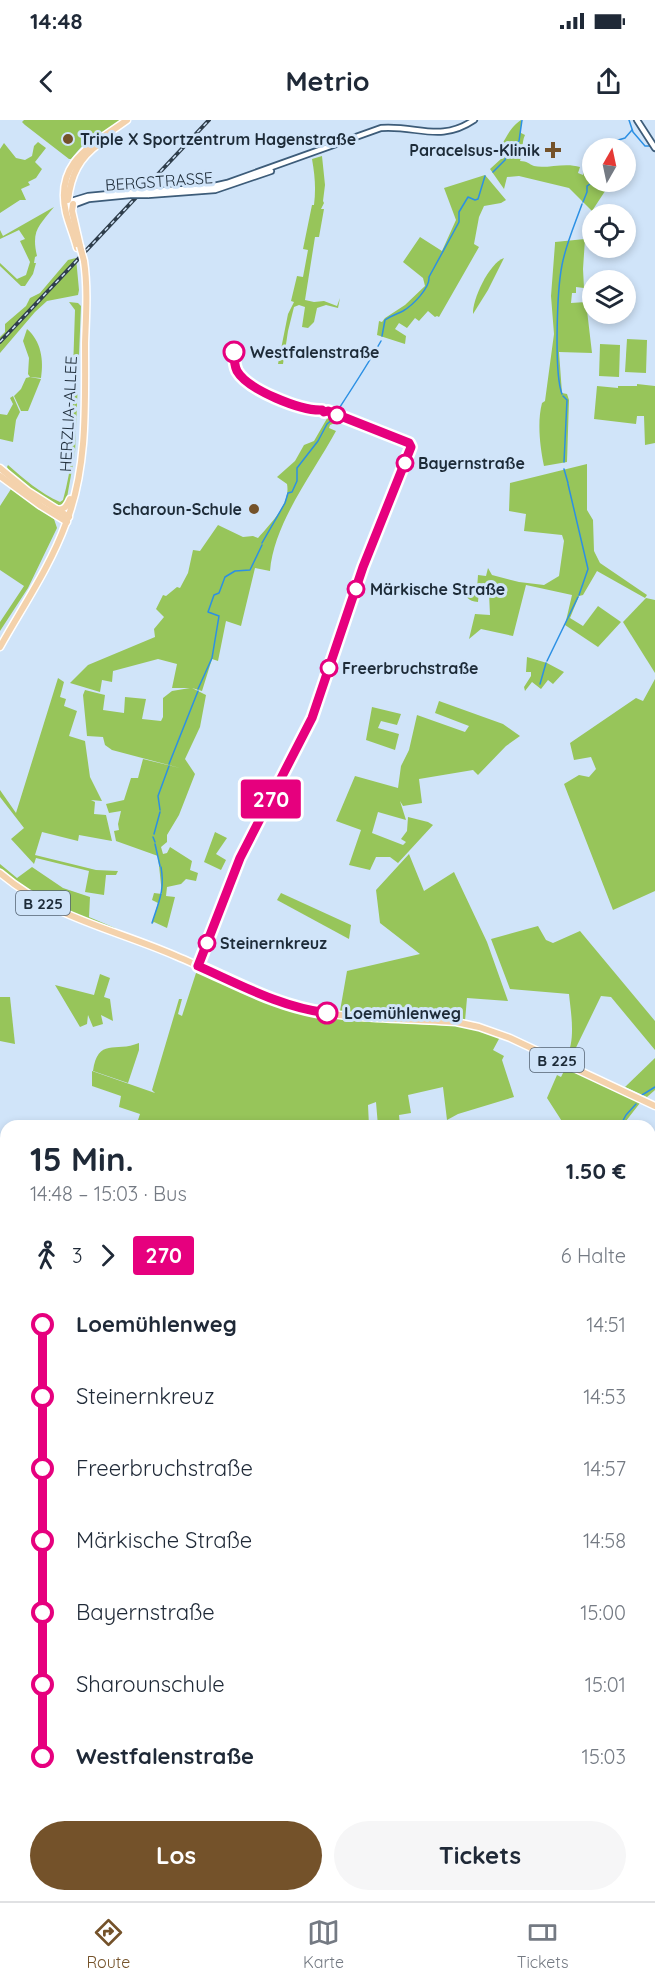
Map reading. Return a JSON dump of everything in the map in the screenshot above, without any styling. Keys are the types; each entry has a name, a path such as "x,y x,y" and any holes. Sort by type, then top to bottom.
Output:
{"main road":[{"path":"68,205 67,178 78,156 127,120"},
{"path":"68,205 72,177 84,156 133,120"},
{"name":"BERGSTRASSE","path":"68,205 103,193 148,193 214,186 381,128 442,133 462,127 474,120"},
{"path":"637,120 654,146"},
{"name":"HERZLIA-ALLEE","path":"0,647 46,568 66,519 78,481 81,461 86,292 79,247 68,205"},
{"name":"HERZLIA-ALLEE","path":"0,639 43,567 66,519 78,461 82,262"},
{"path":"0,468 66,519"},
{"path":"0,476 57,519 60,530"},
{"path":"52,508 63,509 70,499"},
{"path":"43,508 66,519"},
{"name":"B 225","path":"0,873 27,894 54,909 90,925 177,956 274,1001 317,1011 479,1027 510,1038 655,1106"}],"green space":[{"name":"Triple X Sportzentrum Hagenstraße","path":"24,120 123,120 82,146 69,159 25,125 22,122"},
{"path":"521,120 521,133 525,135 520,161 539,167 562,165 580,167 578,173 582,175 582,192 604,192 597,204 585,204 569,188 519,176 507,177 504,189 490,169 502,158 498,149"},
{"path":"38,142 46,148 35,162 42,169 36,178 28,182 30,185 21,189 26,200 20,200 0,213 0,149 4,143 16,158 25,160 32,156 34,146"},
{"path":"322,156 325,185 324,203 321,209 324,209 319,237 315,237 305,300 324,301 337,306 340,298 338,308 326,305 317,308 314,322 308,328 302,327 305,307 299,305 294,307 283,364 278,364 288,314 294,302 291,301 297,276 303,277 308,250 303,249 315,199 312,159"},
{"path":"485,175 506,200 484,206 479,217 474,244 479,247 439,317 435,317 428,311 419,321 415,318 407,328 399,323 395,329 406,336 405,344 377,335 379,321 382,322 405,305 425,286 423,278 403,262 420,237 442,251 456,220 444,188"},
{"path":"54,207 36,234 37,256 33,274 25,286 21,286 0,266 0,263 17,279 26,275 30,262 20,241 25,239 19,230 0,239 0,230 3,236"},
{"path":"582,239 582,288 576,287 576,293 572,293 571,303 582,302 582,324 589,324 592,353 559,352 562,393 567,394 569,400 567,462 544,466 539,426 542,403 545,401 554,334 551,296 555,242"},
{"path":"76,258 78,295 47,301 0,353 0,337 5,332 5,324 26,306 30,298 40,293 68,260"},
{"path":"504,258 473,314 475,300 482,283 498,261"},
{"path":"69,302 78,303 81,306 75,453 66,503 58,507 22,485 7,467 8,465 46,494 60,502 63,500 69,476 73,438 75,310"},
{"path":"27,329 36,339 40,351 41,378 30,377 28,374 29,358 23,341"},
{"path":"627,339 647,340 646,373 625,372"},
{"path":"600,344 620,345 619,377 599,376"},
{"path":"26,378 41,379 28,411 21,411 14,396 21,389"},
{"path":"637,384 655,386 655,443 645,445 644,416 637,416 636,424 594,419 597,386 618,388 618,386 637,386"},
{"path":"13,396 20,412 16,420 13,442 0,439 0,414 7,415 13,404 10,398"},
{"path":"329,415 336,418 335,423 329,428 336,431 287,516 273,553 270,571 255,568 241,626 226,621 218,661 212,659 202,691 192,688 206,695 200,727 185,759 195,774 179,815 167,835 167,842 161,847 163,854 167,853 170,847 192,861 190,870 198,873 196,881 186,879 181,884 167,887 166,896 175,897 167,928 154,922 152,924 158,903 152,900 154,893 162,894 158,856 116,841 114,831 119,830 121,811 109,813 106,804 124,800 131,778 138,778 143,759 180,768 112,750 105,745 103,737 87,736 83,695 85,690 105,695 103,710 124,713 125,697 146,699 142,719 161,721 163,698 172,691 190,688 172,688 177,664 158,659 113,671 112,682 102,680 100,692 70,683 88,665 155,637 154,629 164,617 156,609 163,595 166,596 177,587 180,588 188,573 193,550 200,551 218,525 243,537 258,538 274,520 286,499 287,484 277,477 295,461 304,445 314,441"},
{"path":"587,464 587,510 593,520 594,551 600,563 647,595 645,598 597,571 583,595 579,596 570,618 583,626 598,606 621,622 598,647 565,625 572,595 526,585 513,636 481,629 469,639 475,614 490,615 489,593 492,584 488,582 484,590 479,590 478,602 469,600 465,588 477,589 478,575 486,576 488,568 492,575 544,585 559,576 564,541 562,535 524,531 526,514 509,511 510,483"},
{"path":"11,489 54,519 57,528 28,588 0,631 0,622 24,586 0,570 0,506"},
{"path":"646,598 655,600 655,673 623,622"},
{"path":"527,657 547,663 564,672 553,684 548,680 541,689 532,682 525,691 524,687 531,676 531,672 526,672"},
{"path":"58,678 64,682 60,697 66,699 64,706 77,711 69,736 85,741 90,777 102,801 91,800 95,802 94,814 106,815 112,841 79,835 78,841 42,832 35,855 96,870 118,871 116,875 106,875 104,895 85,892 89,871 36,858 34,864 11,839 24,828 0,797 0,790 16,813"},
{"path":"655,679 655,891 613,910 564,784 579,775 589,777 596,769 591,757 574,760 570,743 636,698 643,701"},
{"path":"439,701 503,724 520,736 506,746 478,775 473,770 419,779 422,803 403,806 400,801 406,820 378,812 372,833 403,845 406,842 401,839 407,831 408,817 433,825 398,863 390,857 376,857 370,870 349,865 361,830 336,821 355,776 398,788 401,766 409,750 417,715 465,732 469,726 435,713"},
{"path":"372,707 401,714 397,725 381,721 378,728 399,734 395,750 366,740"},
{"path":"215,832 227,838 216,854 226,860 221,870 204,862"},
{"path":"409,854 424,891 454,872 487,942 508,1001 467,998 465,1021 340,1011 347,971 420,954 380,923 376,890"},
{"path":"0,864 17,878 32,867 63,888 90,897 89,917 115,928 95,923 40,897 19,884 0,868"},
{"path":"281,893 351,925 349,939 277,900"},
{"path":"538,926 546,940 553,943 580,931 655,1021 655,1050 611,997 601,996 570,1060 566,1058 572,1035 569,994 510,989 491,939"},
{"path":"197,970 235,987 337,1017 464,1024 500,1037 493,1050 504,1056 502,1060 514,1097 458,1114 447,1120 443,1087 408,1095 411,1113 399,1115 399,1120 378,1120 376,1102 368,1105 369,1120 138,1120 140,1114 119,1107 121,1096 92,1086 92,1071 155,1093 152,1090 179,999 182,999 178,1014 182,1016"},
{"path":"100,974 110,978 104,997 110,999 113,1021 101,1015 103,1024 93,1027 88,1015 87,1024 80,1027 55,985 94,995"},
{"path":"0,997 10,997 15,1044 0,1041"},
{"path":"139,1043 139,1050 128,1083 93,1071 95,1060 103,1050"},
{"path":"655,1058 655,1090 647,1097 625,1087"},
{"path":"566,1067 640,1103 627,1120 561,1120 547,1098 557,1075 561,1077"}],"waterway":[{"path":"493,172 519,141 522,120"},
{"path":"629,120 633,132 645,146 651,146"},
{"path":"625,138 632,130"},
{"path":"382,336 385,320 403,311 424,291 429,277 459,222 459,212 468,197 478,199 485,176"},
{"path":"583,202 587,192"},
{"path":"562,394 557,351 560,277 566,249 582,204"},
{"path":"338,410 381,341"},
{"path":"563,396 567,400 564,462"},
{"path":"262,543 285,503 288,493 292,492 297,481 297,468 318,441 327,424 334,418"},
{"path":"564,469 568,483"},
{"path":"568,484 588,569 579,595"},
{"path":"198,689 212,658 219,616 208,612 214,595 219,593 225,577 235,571 250,570 262,545"},
{"path":"547,661 578,597"},
{"path":"540,684 546,663"},
{"path":"169,764 198,691"},
{"path":"160,810 158,796 169,766"},
{"path":"154,834 160,812"},
{"path":"153,837 155,842"},
{"path":"155,844 160,866"},
{"path":"152,923 162,889 161,867"},
{"path":"642,1095 655,1087"},
{"path":"623,1120 636,1104"}],"railway":[{"path":"0,342 209,120"}],"bus line":[{"name":"270","path":"234,352 236,369 242,377 274,397 295,405 328,411 409,443 411,447 363,567 312,718 231,877 198,966 274,1001 327,1013"}],"place":[{"name":"Triple X Sportzentrum Hagenstraße","path":"68,139"},
{"name":"Paracelsus-Klinik","path":"553,150"},
{"name":"Westfalenstraße","path":"234,352"},
{"name":"Bayernstraße","path":"405,463"},
{"name":"Scharoun-Schule","path":"254,509"},
{"name":"Märkische Straße","path":"356,589"},
{"name":"Freerbruchstraße","path":"329,668"},
{"name":"Steinernkreuz","path":"207,943"},
{"name":"Loemühlenweg","path":"327,1013"}]}
